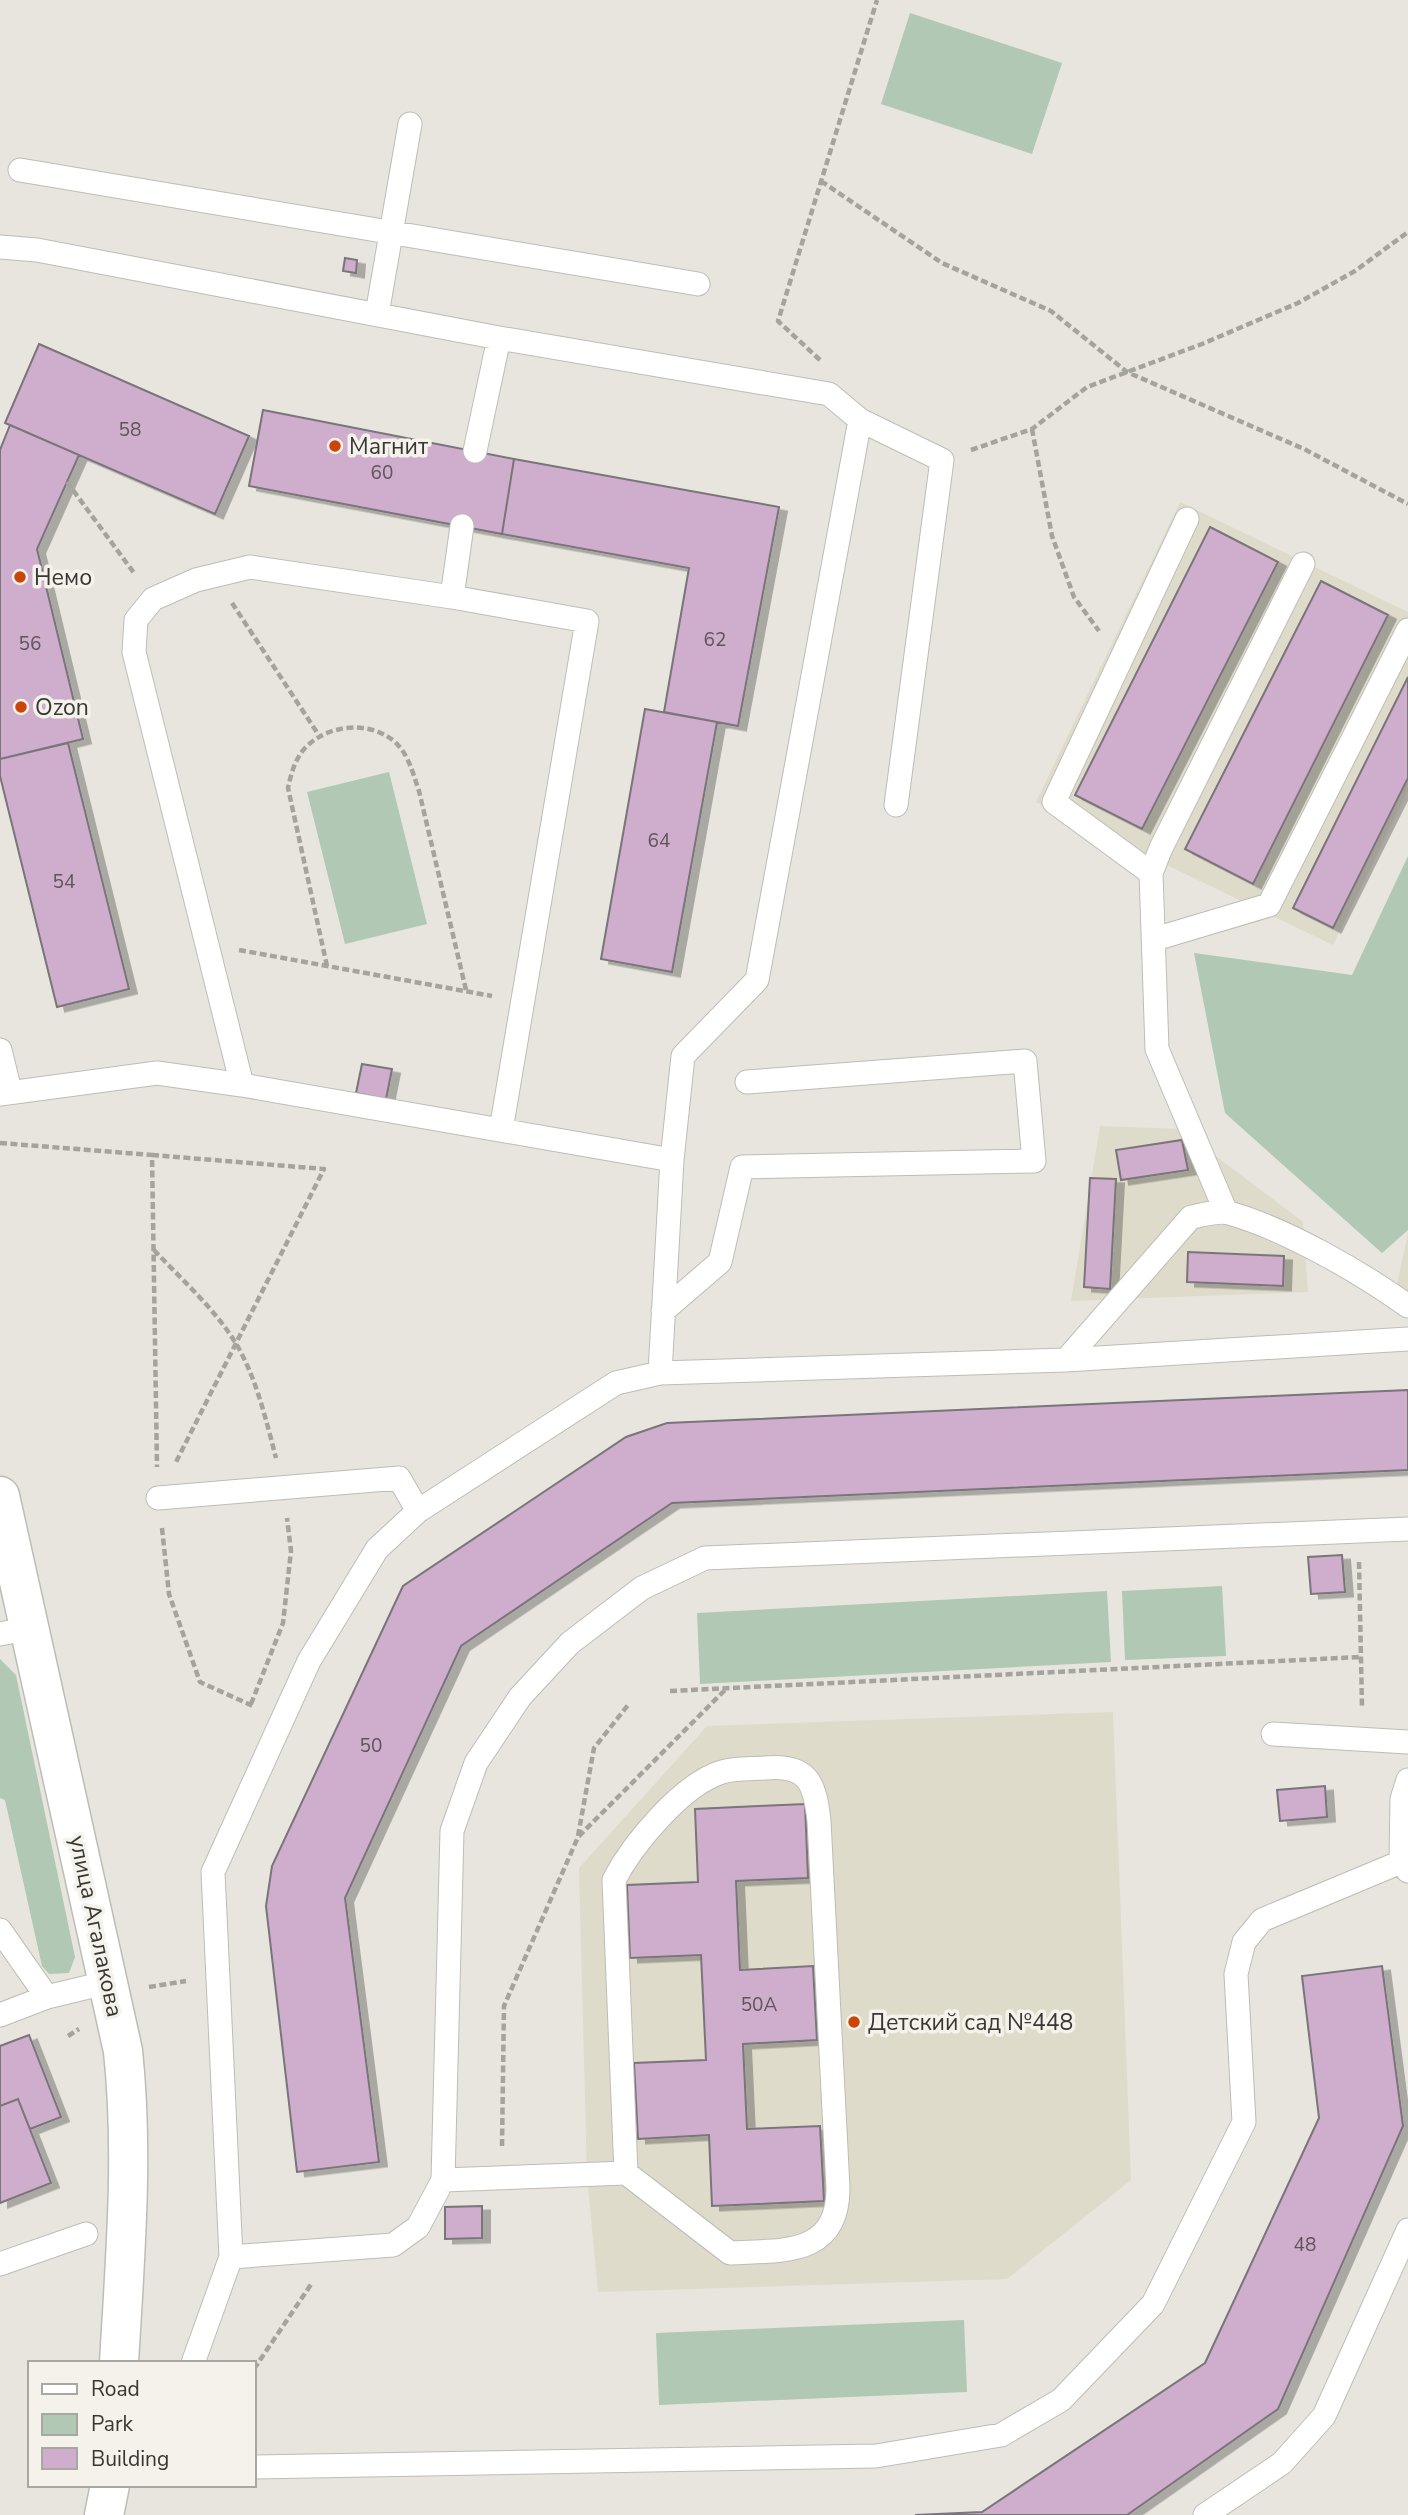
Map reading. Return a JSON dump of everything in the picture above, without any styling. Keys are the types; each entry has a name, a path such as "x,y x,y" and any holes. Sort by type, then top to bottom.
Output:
{"street":[{"name":"улица Агалакова","path":"0,1496 15,1631 109,1982 127,2095 128,2216 119,2361"},
{"path":"104,2515 110,2487"}],"lane":[{"path":"377,314 410,124"},
{"path":"20,170 698,284"},
{"path":"0,247 37,250 499,338 829,394 860,420 942,460 896,805"},
{"path":"475,451 499,338"},
{"path":"660,1373 672,1160 683,1056 757,980 860,420"},
{"path":"1151,873 1054,802 1187,519"},
{"path":"452,597 462,526"},
{"path":"1226,1212 1157,1049 1151,873 1167,835 1303,564"},
{"path":"242,1085 134,652 136,620 153,599 196,580 250,567 452,597 587,621 501,1130"},
{"path":"1155,939 1269,905 1408,630"},
{"path":"0,1050 5,1093 158,1073 242,1085 672,1160"},
{"path":"663,1311 720,1262 742,1167 1034,1161 1025,1061 747,1082"},
{"path":"1066,1360 1191,1217 1226,1212 1300,1242 1383,1288 1408,1306"},
{"path":"194,2361 231,2257 213,1871 309,1661 377,1549 418,1511 616,1382 660,1373 1066,1360 1408,1339"},
{"path":"158,1497 399,1478 418,1511"},
{"path":"231,2257 393,2245 418,2227 443,2180 452,1831 476,1763 520,1698 570,1643 642,1588 705,1558 1408,1529"},
{"path":"1273,1734 1408,1742"},
{"path":"443,2180 626,2172 730,2253 793,2249 816,2240 831,2226 838,2208 838,2188 819,1821 816,1794 806,1777 797,1770 777,1767 722,1772 699,1784 675,1804 627,1854 614,1880 626,2172"},
{"path":"256,2467 876,2456 1002,2435 1060,2400 1153,2304 1244,2122 1236,1974 1244,1942 1262,1920 1404,1867 1402,1799 1408,1780"},
{"path":"0,1930 47,1997"},
{"path":"0,2015 47,1997 109,1982"},
{"path":"1205,2515 1282,2463 1324,2416 1408,2230"},
{"path":"0,2264 86,2234"}],"path":[{"path":"829,394 824,364 778,321 877,0"},
{"path":"821,181 942,263 1051,311 1127,372 1304,449 1408,504"},
{"path":"942,460 1032,429 1087,387 1298,303 1355,271 1408,232"},
{"path":"1032,429 1052,536 1074,597 1121,662"},
{"path":"67,482 153,599"},
{"path":"215,576 320,737"},
{"path":"327,966 288,788 299,756 320,737 338,729 370,730 396,743 408,759 419,791 466,990"},
{"path":"206,944 466,990 524,1003"},
{"path":"0,1143 324,1169 158,1497"},
{"path":"152,1155 158,1497 169,1594 200,1682 251,1704 279,1724"},
{"path":"1359,1530 1362,1740"},
{"path":"670,1691 1360,1657"},
{"path":"578,1837 726,1688"},
{"path":"502,2178 503,2006 578,1837 594,1748 628,1705"},
{"path":"256,2366 336,2248"}],"shaded area":[{"path":"1180,502 1408,612 1408,790 1333,945 1036,802"},
{"path":"1100,1126 1180,1129 1303,1222 1308,1292 1071,1301"},
{"path":"1408,1233 1408,1293 1396,1289"},
{"name":"Детский сад №448","path":"1113,1712 1131,2180 1007,2279 598,2292 587,2176 579,1868 707,1726"}],"green space":[{"path":"910,13 1062,63 1032,154 881,104"},
{"path":"389,772 427,924 345,944 307,792"},
{"path":"1408,856 1408,1230 1382,1253 1225,1113 1194,953 1352,975"},
{"path":"1222,1586 1226,1656 1125,1660 1122,1591"},
{"path":"1107,1591 1111,1662 700,1684 697,1613"},
{"path":"0,1659 16,1675 75,1957 69,1973 49,1974 42,1966 5,1800 0,1798"},
{"path":"964,2320 967,2392 659,2405 656,2333"}],"building":[{"path":"345,258 357,260 356,273 343,271"},
{"path":"39,344 249,436 215,514 5,423"},
{"path":"263,410 514,459 502,534 249,486"},
{"path":"10,425 79,455 37,549 83,739 0,759 0,450"},
{"path":"514,459 779,507 738,726 664,712 689,568 502,534"},
{"path":"1210,527 1278,562 1142,829 1075,795"},
{"path":"1321,581 1388,615 1253,884 1185,849"},
{"path":"1408,677 1408,778 1333,928 1293,908"},
{"path":"645,709 717,722 672,972 601,959"},
{"path":"68,743 129,989 57,1007 0,776 0,759"},
{"path":"362,1064 392,1069 386,1099 356,1093"},
{"path":"1182,1140 1188,1170 1121,1180 1116,1150"},
{"path":"1090,1178 1116,1179 1110,1289 1084,1287"},
{"path":"1188,1252 1284,1256 1283,1286 1187,1282"},
{"path":"1408,1390 1408,1470 672,1503 461,1646 345,1898 379,2162 297,2172 266,1906 272,1866 403,1586 626,1437 667,1423"},
{"path":"1342,1555 1345,1592 1311,1594 1308,1557"},
{"path":"1325,1786 1327,1817 1280,1821 1277,1790"},
{"path":"805,1804 808,1878 736,1881 740,1970 813,1966 817,2040 743,2044 747,2129 820,2126 824,2201 712,2206 709,2135 638,2139 634,2063 706,2060 701,1955 630,1958 627,1885 698,1882 695,1809"},
{"path":"1382,1966 1403,2126 1278,2409 1127,2515 915,2515 982,2512 1205,2363 1319,2118 1302,1976"},
{"path":"29,2035 61,2117 30,2129 18,2099 0,2106 0,2046"},
{"path":"18,2099 51,2183 0,2203 0,2106"},
{"path":"482,2206 482,2238 445,2239 445,2207"}],"place":[{"name":"Магнит","path":"335,446"},
{"name":"Немо","path":"20,577"},
{"name":"Ozon","path":"21,707"},
{"name":"Детский сад №448","path":"854,2022"}]}
